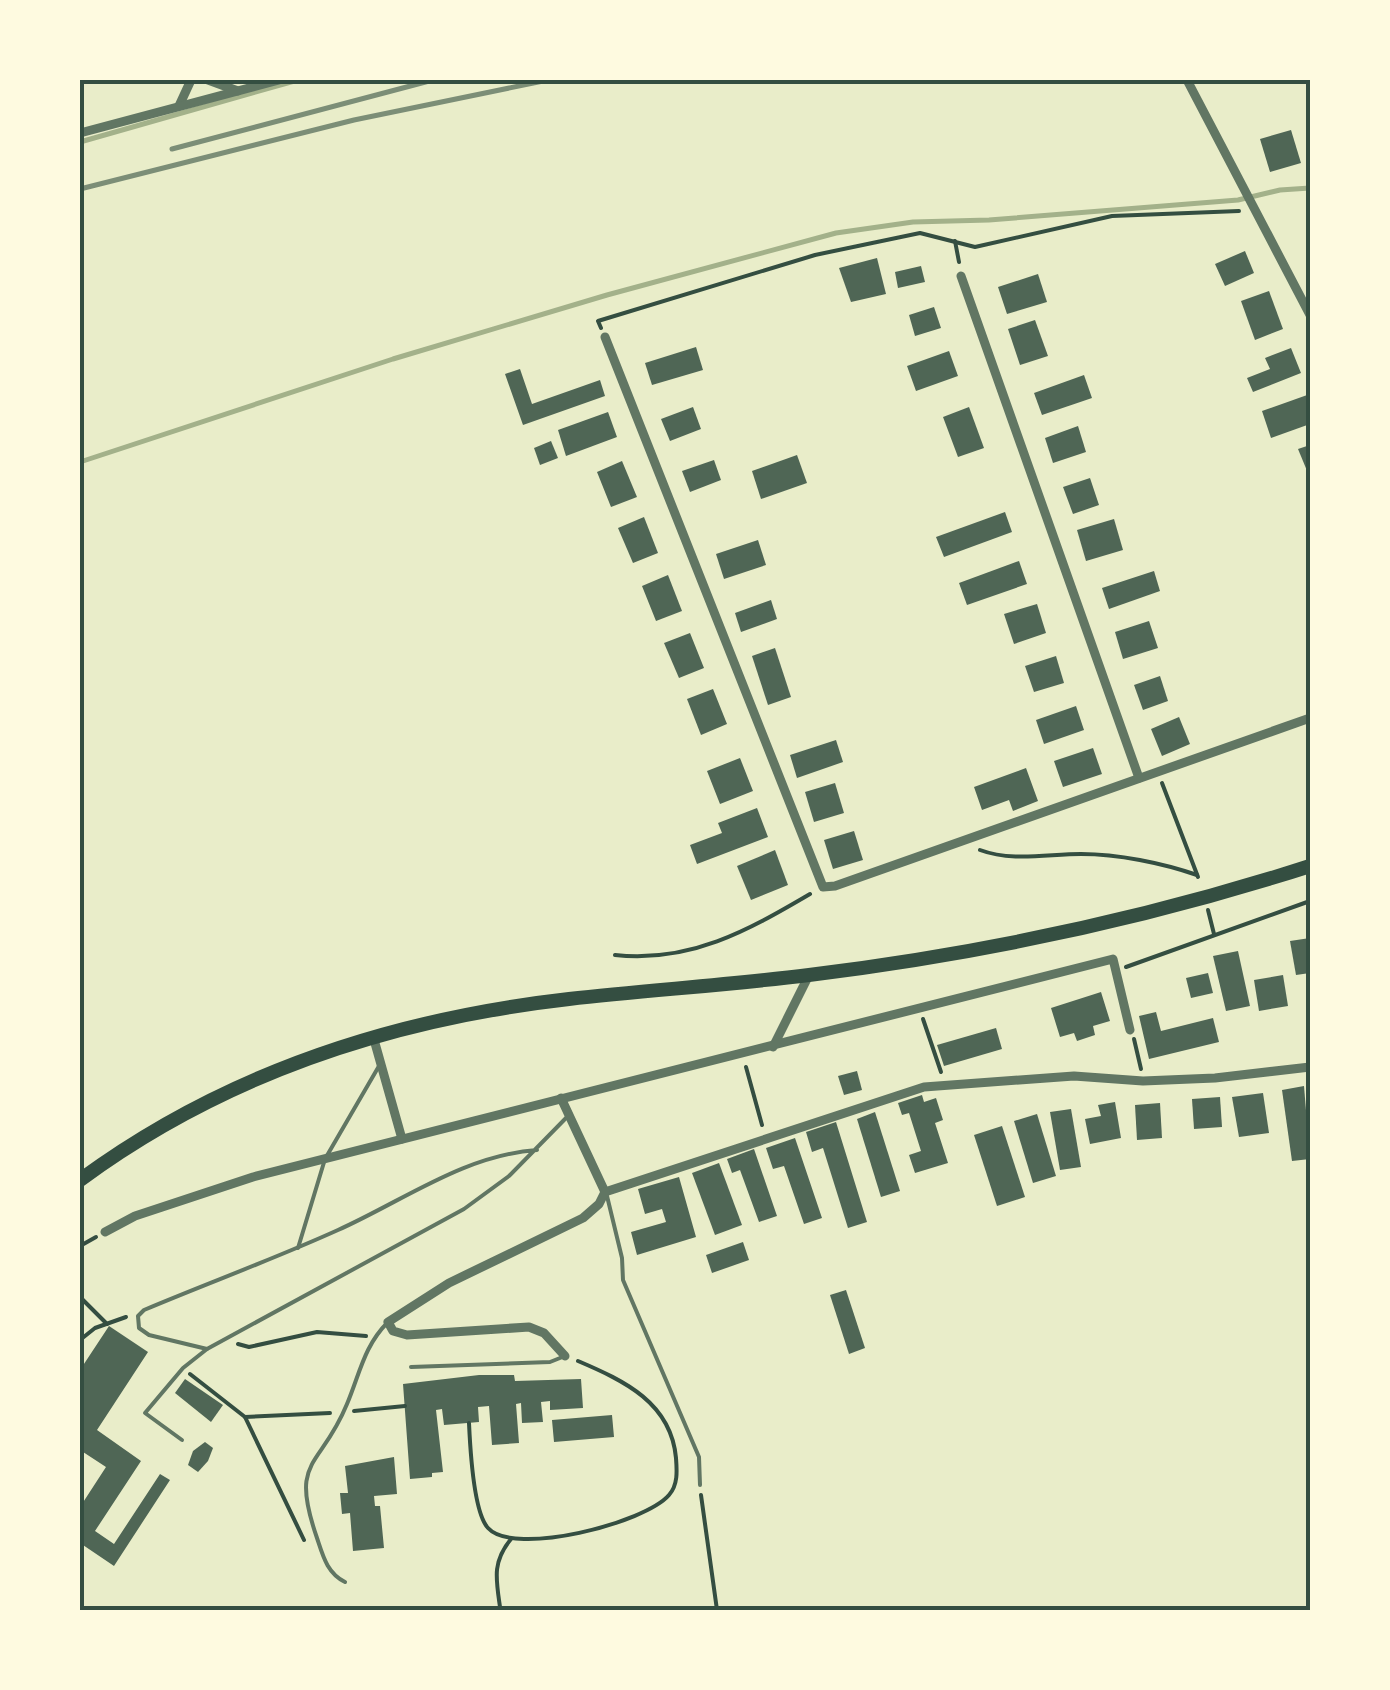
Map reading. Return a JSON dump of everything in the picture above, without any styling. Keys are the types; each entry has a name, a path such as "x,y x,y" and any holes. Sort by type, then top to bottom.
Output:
{"main road":[{"path":"80,1180 172,1119 290,1063 372,1036 439,1020 549,1002 809,975 1013,944 1205,900 1310,866"}],"street":[{"path":"179,106 191,80"},
{"path":"208,80 239,92"},
{"path":"80,134 279,80"},
{"path":"1188,80 1310,316"},
{"path":"961,276 1140,778"},
{"path":"605,337 823,887 836,886 1310,718"},
{"path":"105,1232 135,1216 253,1176 919,1009 1115,964 1130,1030"},
{"path":"773,1047 809,975"},
{"path":"372,1036 402,1139"},
{"path":"565,1356 536,1328 406,1336 393,1331 388,1322 449,1283 582,1218 606,1192 924,1088 1074,1076 1143,1080 1216,1078 1310,1067"},
{"path":"562,1098 606,1192"}],"lane":[{"path":"298,1248 325,1159 380,1064"},
{"path":"182,1440 145,1413 182,1368 207,1350 464,1209 493,1190 570,1114"},
{"path":"207,1350 144,1332 138,1328 138,1316 144,1310 298,1248 483,1160 513,1151 537,1150"},
{"path":"606,1192 622,1258 623,1280 699,1457 700,1486"},
{"path":"345,1582 336,1578 324,1560 305,1502 305,1479 312,1460 344,1412 374,1336 388,1322"},
{"path":"411,1366 550,1362 565,1356"}],"path":[{"path":"605,337 598,322 815,256 920,232 975,247 1112,216 1258,212"},
{"path":"955,241 961,276"},
{"path":"1158,772 1197,875 1214,934"},
{"path":"971,838 976,848 997,855 1084,854 1197,875"},
{"path":"615,954 638,957 708,947 761,923 823,887"},
{"path":"1115,964 1310,901"},
{"path":"919,1009 946,1086"},
{"path":"1136,1043 1143,1080"},
{"path":"742,1054 766,1139"},
{"path":"80,1297 107,1324 89,1331 80,1340"},
{"path":"223,1341 248,1347 318,1332 374,1336"},
{"path":"469,1423 480,1514 490,1531 511,1540 566,1534 618,1522 661,1502 674,1485 677,1472 673,1436 658,1411 628,1385 565,1356"},
{"path":"182,1368 244,1417 305,1541 324,1560"},
{"path":"244,1417 405,1406"},
{"path":"700,1486 718,1610"},
{"path":"500,1607 494,1569 500,1552 511,1540"}],"building":[{"path":"1291,130 1301,163 1270,172 1260,139"},
{"path":"1245,251 1254,273 1225,286 1215,264"},
{"path":"877,258 886,294 851,302 839,268"},
{"path":"921,266 925,282 898,288 895,272"},
{"path":"1038,274 1047,302 1007,314 998,287"},
{"path":"1269,291 1283,329 1255,340 1241,301"},
{"path":"934,307 941,328 915,336 909,315"},
{"path":"1035,320 1048,356 1020,365 1008,329"},
{"path":"696,347 703,370 652,385 645,363"},
{"path":"1291,348 1301,373 1253,392 1247,378 1270,369 1265,358"},
{"path":"949,351 958,376 916,391 907,366"},
{"path":"520,369 532,404 600,380 605,396 523,425 505,374"},
{"path":"1084,375 1092,398 1042,415 1034,393"},
{"path":"1310,394 1310,424 1271,438 1262,411"},
{"path":"693,407 701,429 670,441 661,419"},
{"path":"969,407 984,448 958,457 943,417"},
{"path":"608,412 617,437 566,456 558,430"},
{"path":"1078,426 1086,452 1053,463 1045,438"},
{"path":"551,441 558,458 540,465 534,448"},
{"path":"1310,445 1310,478 1298,449"},
{"path":"797,455 807,483 761,499 752,471"},
{"path":"714,460 721,480 690,492 682,471"},
{"path":"622,461 637,497 611,507 597,472"},
{"path":"1090,478 1099,505 1073,514 1063,487"},
{"path":"1005,512 1012,532 944,557 936,537"},
{"path":"644,517 658,553 633,563 618,528"},
{"path":"1114,519 1123,550 1086,561 1077,530"},
{"path":"758,540 766,565 724,579 716,554"},
{"path":"1019,561 1027,584 967,605 959,583"},
{"path":"1154,571 1160,591 1109,609 1102,588"},
{"path":"668,575 682,611 656,621 642,586"},
{"path":"771,600 777,619 741,632 735,613"},
{"path":"1037,604 1046,633 1014,644 1004,614"},
{"path":"1149,621 1158,648 1123,659 1115,632"},
{"path":"690,633 704,668 679,678 664,643"},
{"path":"775,648 791,697 768,705 752,656"},
{"path":"1056,656 1064,683 1034,692 1025,666"},
{"path":"1160,676 1168,701 1143,710 1134,685"},
{"path":"713,689 727,724 701,735 687,699"},
{"path":"1076,706 1084,730 1044,744 1036,720"},
{"path":"1179,717 1190,744 1162,756 1151,729"},
{"path":"836,740 843,762 797,778 790,755"},
{"path":"1093,748 1102,774 1063,787 1054,761"},
{"path":"740,758 753,791 720,804 707,771"},
{"path":"1026,768 1038,801 1013,811 1009,800 982,810 974,787"},
{"path":"835,783 844,813 814,822 805,792"},
{"path":"757,808 768,837 697,864 690,845 722,833 718,823"},
{"path":"854,831 863,860 833,869 824,840"},
{"path":"775,850 788,885 751,900 737,866"},
{"path":"1310,938 1310,973 1296,975 1290,941"},
{"path":"1238,951 1250,1006 1226,1011 1213,956"},
{"path":"1208,973 1213,993 1191,998 1186,978"},
{"path":"1283,975 1288,1006 1259,1011 1254,980"},
{"path":"1101,992 1110,1021 1093,1026 1095,1035 1077,1041 1074,1033 1060,1037 1051,1008"},
{"path":"1156,1012 1161,1031 1213,1018 1219,1042 1149,1059 1139,1016"},
{"path":"996,1028 1002,1049 944,1066 937,1045"},
{"path":"857,1071 862,1090 844,1095 838,1076"},
{"path":"1304,1086 1310,1159 1292,1161 1282,1090"},
{"path":"1263,1093 1269,1133 1239,1137 1232,1097"},
{"path":"922,1095 924,1102 936,1098 943,1120 935,1123 948,1163 915,1173 909,1155 921,1151 909,1113 902,1115 898,1103"},
{"path":"1220,1097 1222,1127 1194,1129 1192,1099"},
{"path":"1115,1102 1121,1138 1090,1144 1085,1119 1101,1116 1098,1105"},
{"path":"1160,1103 1162,1138 1137,1140 1135,1105"},
{"path":"1071,1109 1081,1167 1060,1170 1050,1112"},
{"path":"875,1112 900,1191 881,1197 857,1119"},
{"path":"1037,1114 1056,1176 1033,1183 1014,1121"},
{"path":"836,1122 867,1222 848,1228 823,1148 812,1152 806,1132"},
{"path":"1002,1126 1025,1197 997,1206 974,1135"},
{"path":"795,1138 822,1218 804,1224 784,1166 773,1169 766,1148"},
{"path":"754,1149 777,1216 759,1222 740,1170 732,1173 727,1159"},
{"path":"719,1163 742,1225 715,1235 692,1173"},
{"path":"679,1177 696,1237 637,1255 631,1232 666,1222 662,1209 645,1214 638,1189"},
{"path":"743,1242 749,1260 712,1273 706,1255"},
{"path":"846,1290 865,1348 849,1354 830,1295"},
{"path":"109,1326 148,1352 97,1430 141,1461 95,1531 114,1544 160,1474 170,1480 114,1566 80,1543 80,1507 106,1467 80,1450 80,1370"},
{"path":"514,1375 515,1381 581,1379 583,1408 550,1410 550,1401 541,1402 543,1422 522,1423 521,1403 516,1404 519,1443 492,1445 489,1406 478,1407 479,1422 444,1425 442,1409 436,1410 443,1472 410,1479 403,1384"},
{"path":"185,1379 223,1405 211,1422 175,1393"},
{"path":"612,1415 614,1437 554,1442 552,1420"},
{"path":"205,1442 213,1448 198,1472 188,1465 193,1451"},
{"path":"394,1457 397,1494 374,1496 375,1506 380,1506 384,1548 353,1551 350,1513 342,1514 340,1493 348,1493 345,1466"}],"waterway":[{"path":"80,142 298,80"},
{"path":"80,462 393,359 607,295 836,233 913,222 989,220 1238,200 1310,188"}],"railway":[{"path":"172,149 433,80"},
{"path":"80,189 354,120 548,80"}]}
